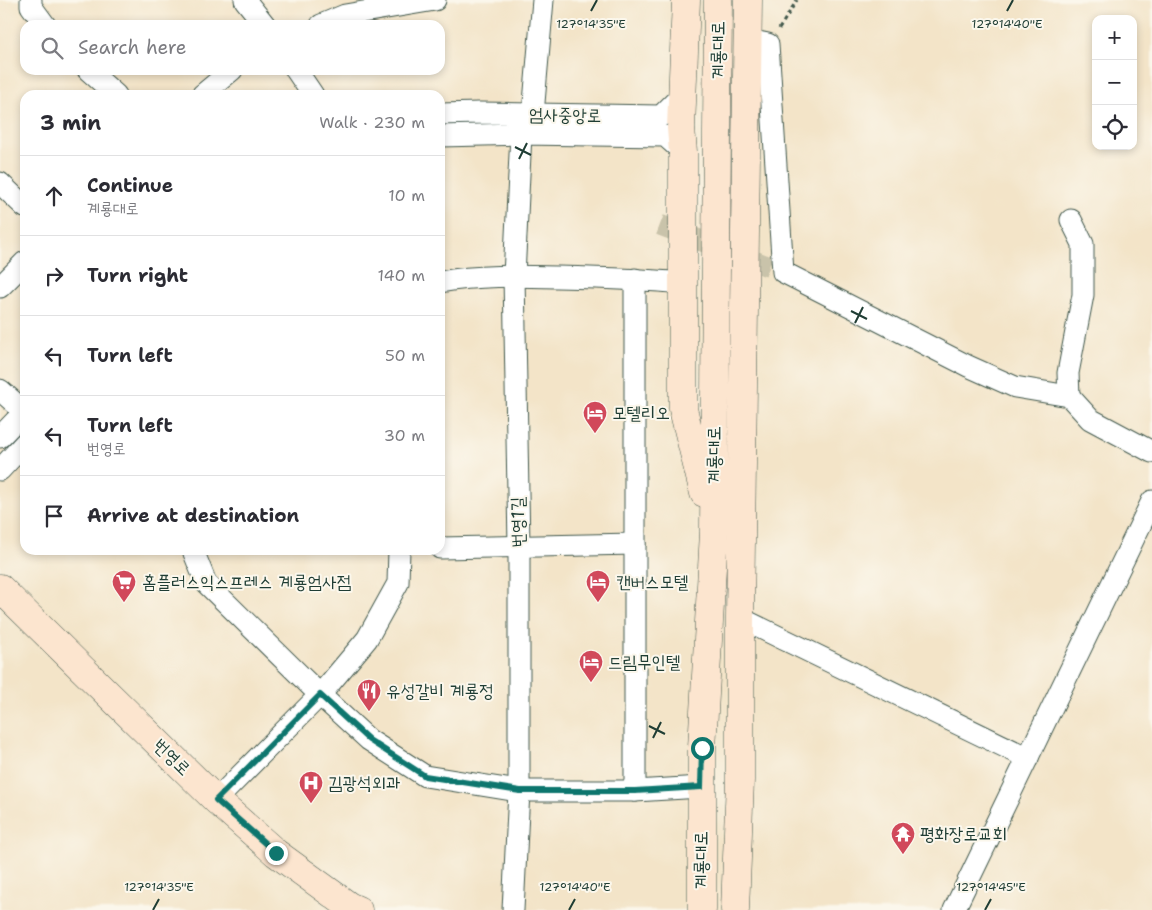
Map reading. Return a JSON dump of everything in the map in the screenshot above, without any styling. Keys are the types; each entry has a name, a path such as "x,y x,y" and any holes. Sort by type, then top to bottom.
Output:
{"street":[{"path":"31,0 32,6 42,20"},
{"path":"245,0 261,20"},
{"path":"333,20 345,15 435,0"},
{"path":"521,134 533,114 542,0"},
{"path":"686,0 681,128 683,152 683,409 714,532"},
{"name":"계룡대로","path":"702,910 702,748 714,532 718,0"},
{"name":"계룡대로","path":"735,910 740,780 740,618 758,42 748,0"},
{"path":"758,42 783,272 968,366 1015,387 1069,396 1090,419 1152,452"},
{"path":"94,75 110,90"},
{"path":"208,90 226,75"},
{"path":"299,75 310,90"},
{"name":"엄사중앙로","path":"445,114 661,116 682,95"},
{"name":"엄사중앙로","path":"445,136 521,134 665,136 683,152"},
{"name":"번영1길","path":"513,910 520,791 514,276 521,134"},
{"path":"0,183 20,202"},
{"path":"1069,396 1068,373 1083,295 1083,244 1071,220"},
{"path":"0,287 20,267"},
{"path":"445,281 481,277 514,276 635,279 683,283"},
{"path":"635,279 635,791"},
{"path":"0,390 20,408"},
{"path":"0,437 20,417"},
{"path":"0,470 20,448"},
{"path":"954,910 1152,501"},
{"path":"445,548 635,544"},
{"path":"195,555 206,583 320,695 369,740 425,776 520,791 635,791 701,787"},
{"path":"216,800 320,695 367,639 398,583 399,555"},
{"name":"번영로","path":"0,588 216,800 276,853 358,910"},
{"path":"740,618 1028,758"}],"path":[{"path":"758,42 782,25 797,0"}],"tunnel":[{"path":"660,225 783,272"}],"place":[{"name":"모텔리오","path":"595,434"},
{"name":"홈플러스익스프레스 계룡엄사점","path":"124,603"},
{"name":"캔버스모텔","path":"598,603"},
{"name":"드림무인텔","path":"591,683"},
{"name":"유성갈비 계룡정","path":"369,712"},
{"name":"김광석외과","path":"311,804"},
{"name":"평화장로교회","path":"903,855"}],"route":[{"path":"276,853 216,800 320,695 369,740 425,776 520,791 635,791 701,787 702,748"}]}
